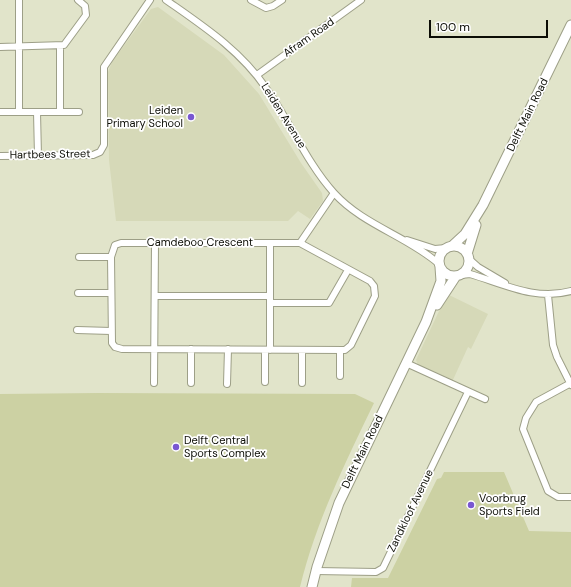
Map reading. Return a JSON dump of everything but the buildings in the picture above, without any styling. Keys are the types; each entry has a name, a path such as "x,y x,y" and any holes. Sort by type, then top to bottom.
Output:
{"street":[{"path":"19,0 19,112"},
{"path":"0,47 60,46 67,43 86,15 85,6 78,0"},
{"name":"Hartbees Street","path":"0,156 93,155 102,150 104,145 104,68 150,0"},
{"name":"Leiden Avenue","path":"166,0 230,47 257,75 280,108 317,171 334,193 363,217 440,265"},
{"path":"251,0 266,8 273,6 282,0"},
{"name":"Afram Road","path":"257,75 360,0"},
{"name":"Delft Main Road","path":"449,247 465,234 483,204 571,25"},
{"path":"60,46 60,112"},
{"path":"0,112 78,112"},
{"path":"37,112 38,156"},
{"path":"79,257 111,257 111,331 112,343 117,348 340,351 351,345 376,293 374,286 370,282 300,242 334,193"},
{"name":"Delft Main Road","path":"468,256 473,230 483,204"},
{"name":"Leiden Avenue","path":"395,236 430,248 449,247"},
{"name":"Camdeboo Crescent","path":"111,257 112,251 117,244 300,242"},
{"path":"154,383 156,243"},
{"path":"265,382 270,303 270,243"},
{"path":"513,288 478,267 463,248 449,247 440,255 440,265 448,275 470,274 513,288 534,294 548,295 571,291"},
{"path":"458,275 468,268 468,256"},
{"name":"Delft Main Road","path":"312,587 338,502 426,322 441,281 440,265"},
{"path":"270,303 329,304 348,270"},
{"name":"Delft Main Road","path":"426,322 458,275"},
{"path":"78,293 111,293"},
{"path":"548,295 553,345 557,357 571,384 536,402 526,418 524,429 548,491 558,497 571,497"},
{"path":"155,296 270,296"},
{"path":"77,330 111,331"},
{"path":"191,349 191,383"},
{"path":"227,384 228,349"},
{"path":"302,350 302,383"},
{"path":"340,351 340,376"},
{"path":"406,363 485,399"},
{"name":"Zandkloof Avenue","path":"316,571 376,572 383,568 468,392"}],"shaded area":[{"name":"Leiden Primary School","path":"158,7 224,55 259,94 301,163 322,193 323,201 310,219 298,211 288,221 116,221 109,160 108,72 112,62 151,9"},
{"path":"447,294 488,314 471,349 468,347 452,382 418,365 416,360"},
{"name":"Delft Central Sports Complex","path":"0,394 355,394 374,403 332,493 314,539 300,587 0,587"},
{"name":"Voorbrug Sports Field","path":"444,472 504,472 529,531 571,532 571,587 351,587 352,578 388,578 437,479 441,478"}],"place":[{"name":"Leiden Primary School","path":"191,117"},
{"name":"Delft Central Sports Complex","path":"176,447"},
{"name":"Voorbrug Sports Field","path":"471,505"}]}
